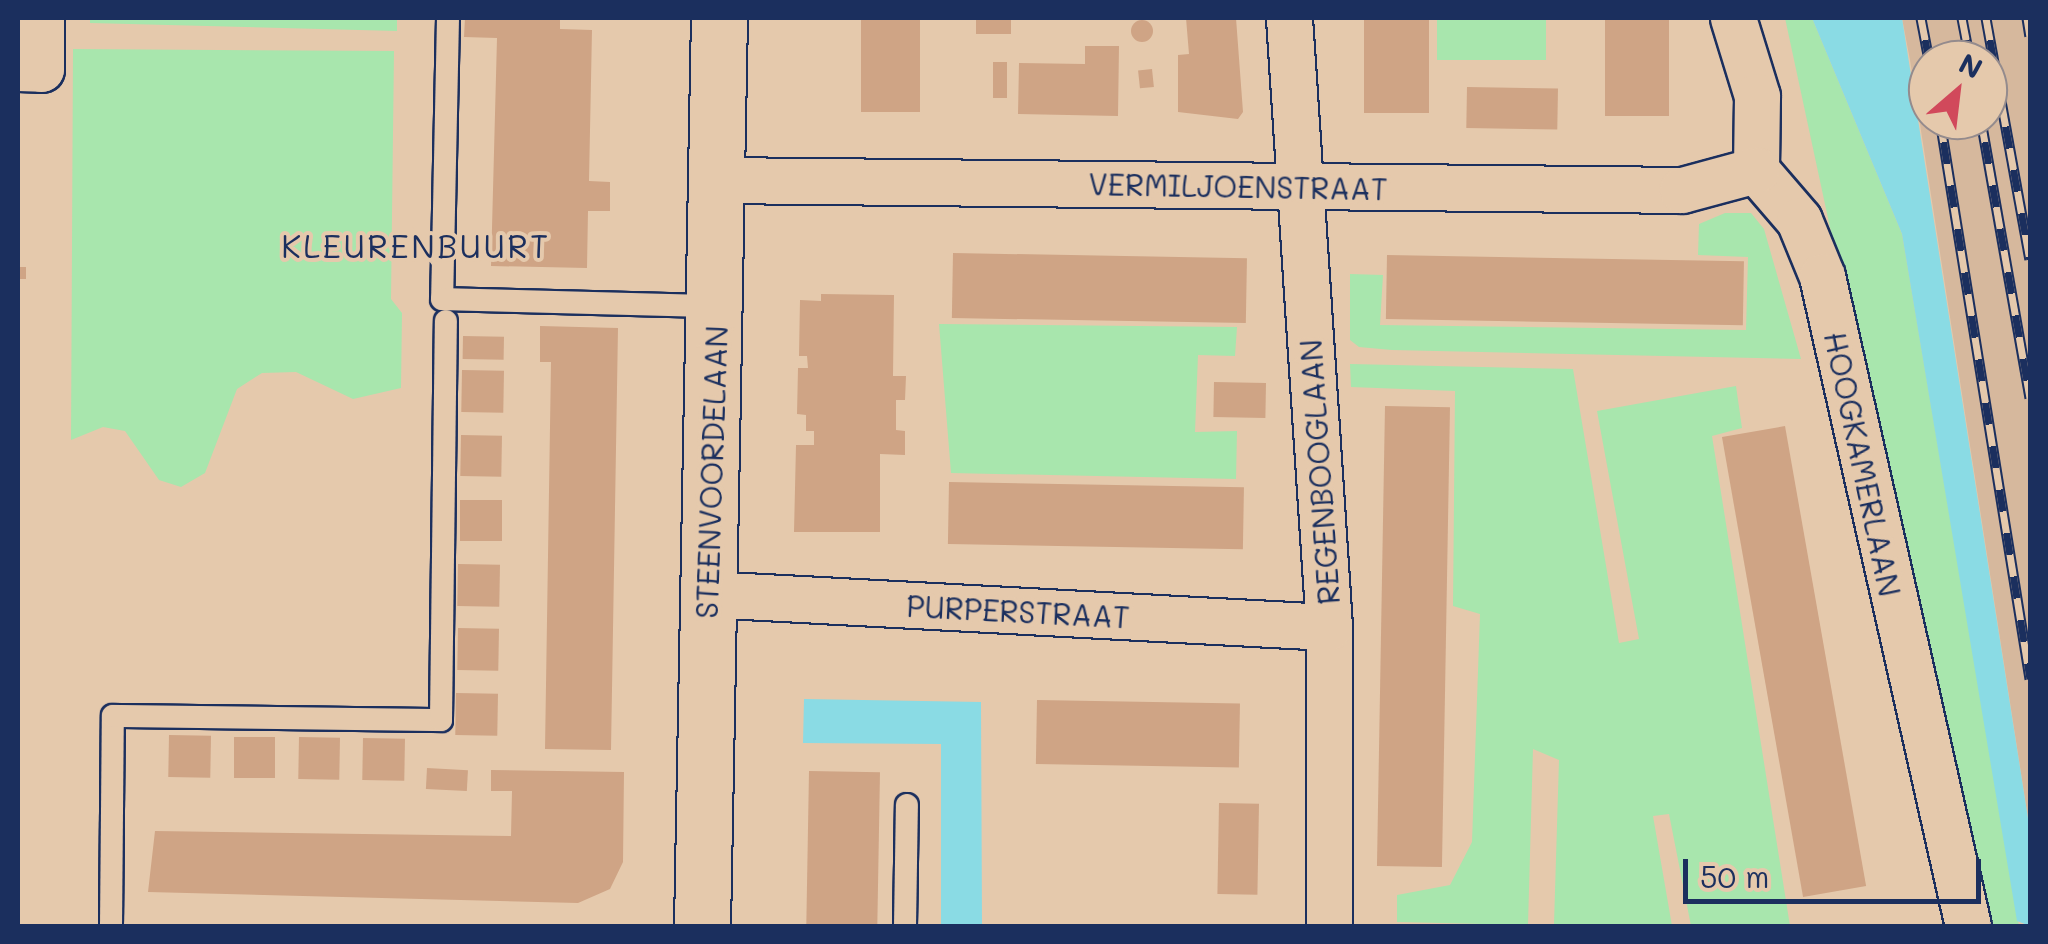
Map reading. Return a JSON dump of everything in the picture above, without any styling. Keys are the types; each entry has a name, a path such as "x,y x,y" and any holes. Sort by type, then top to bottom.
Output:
{"street":[{"path":"18,68 41,69 41,18"},
{"name":"STEENVOORDELAAN","path":"702,926 719,18"},
{"name":"REGENBOOGLAAN","path":"1289,18 1329,627 1329,926"},
{"path":"1733,18 1757,96 1756,170"},
{"name":"VERMILJOENSTRAAT","path":"717,180 1682,190 1756,170"},
{"name":"HOOGKAMERLAAN","path":"1756,170 1799,220 1822,276 1968,926"},
{"name":"PURPERSTRAAT","path":"707,594 1329,627"}],"lane":[{"path":"448,18 442,299 715,306"},
{"path":"110,926 113,716 441,720 446,322"},
{"path":"904,926 907,805"}],"shaded area":[{"path":"1902,18 2030,18 2030,831 1922,140 2008,140 2008,40 1908,40 1908,50"}],"green space":[{"path":"90,18 397,18 397,31 90,23"},
{"path":"1437,18 1546,18 1546,60 1437,60"},
{"path":"1785,18 1812,18 1902,234 2019,926 1980,926"},
{"path":"73,49 394,51 391,299 402,313 401,388 353,399 296,372 262,373 237,389 205,473 181,487 159,480 125,431 103,427 71,440"},
{"path":"1725,213 1751,213 1764,229 1801,359 1392,350 1359,347 1350,340 1350,274 1383,275 1380,325 1746,330 1748,257 1698,255 1699,224"},
{"path":"939,324 1237,327 1235,356 1198,355 1195,432 1237,431 1236,479 951,473"},
{"path":"1350,364 1573,369 1619,643 1639,639 1597,411 1736,386 1742,428 1712,436 1790,926 1691,926 1669,814 1653,816 1672,926 1554,924 1559,760 1533,749 1528,925 1397,922 1397,895 1450,885 1472,842 1480,614 1453,606 1455,391 1351,387"}],"water":[{"path":"1812,18 1902,18 1908,56 1908,140 1921,140 2030,831 2030,926 2017,921 1902,234"},
{"path":"804,699 981,702 982,926 941,926 941,744 803,743"}],"building":[{"path":"465,18 560,18 560,29 592,30 589,181 610,182 610,211 588,211 587,268 491,266 497,38 464,37"},
{"path":"861,18 920,18 920,112 861,112"},
{"path":"976,18 1011,18 1011,34 976,34"},
{"path":"1186,18 1236,18 1243,112 1238,119 1178,112 1178,55 1189,54"},
{"path":"1364,18 1429,18 1429,113 1364,113"},
{"path":"1605,18 1669,18 1669,116 1605,116"},
{"path":"1142,20 1150,23 1150,39 1142,42 1134,39 1131,31 1134,23"},
{"path":"1085,46 1119,46 1118,116 1018,114 1019,63 1085,64"},
{"path":"993,62 1007,62 1007,98 993,98"},
{"path":"1152,69 1154,87 1140,88 1138,70"},
{"path":"1467,87 1558,89 1557,130 1466,128"},
{"path":"953,253 1247,258 1246,323 952,318"},
{"path":"1387,255 1744,261 1743,325 1386,319"},
{"path":"18,267 26,267 26,279 18,279"},
{"path":"821,294 894,295 893,376 906,376 905,400 896,400 896,430 905,431 905,455 880,454 880,532 794,532 796,445 814,445 814,431 806,431 806,415 797,414 798,368 808,368 807,356 799,356 800,300 821,301"},
{"path":"540,326 618,328 611,750 545,749 551,362 540,362"},
{"path":"463,336 504,337 504,360 463,359"},
{"path":"462,370 504,371 503,413 461,412"},
{"path":"1214,382 1266,383 1265,418 1213,417"},
{"path":"1385,406 1450,407 1442,867 1377,866"},
{"path":"1785,426 1866,886 1803,897 1722,437"},
{"path":"461,435 502,436 501,477 460,476"},
{"path":"949,482 1244,487 1243,549 948,544"},
{"path":"460,500 502,500 502,541 460,541"},
{"path":"458,564 500,565 499,607 457,606"},
{"path":"458,628 499,629 498,671 457,670"},
{"path":"456,693 498,694 497,736 455,735"},
{"path":"1037,700 1240,704 1239,768 1036,764"},
{"path":"169,735 211,736 210,778 168,777"},
{"path":"234,737 275,737 275,778 234,778"},
{"path":"299,737 340,738 339,780 298,779"},
{"path":"363,738 405,739 404,781 362,780"},
{"path":"427,768 468,770 467,791 426,789"},
{"path":"491,770 624,772 623,862 610,889 578,903 148,892 155,831 511,836 512,791 491,791"},
{"path":"809,771 880,772 877,926 806,926"},
{"path":"1219,803 1259,804 1257,895 1217,894"}],"railway":[{"path":"1921,18 1925,40"},
{"path":"1962,18 1966,40"},
{"path":"1986,18 2030,259"},
{"path":"2027,18 2030,36"},
{"path":"1943,140 2030,679"},
{"path":"1985,140 2030,398"}],"district":[{"name":"KLEURENBUURT","path":"416,245"}]}
